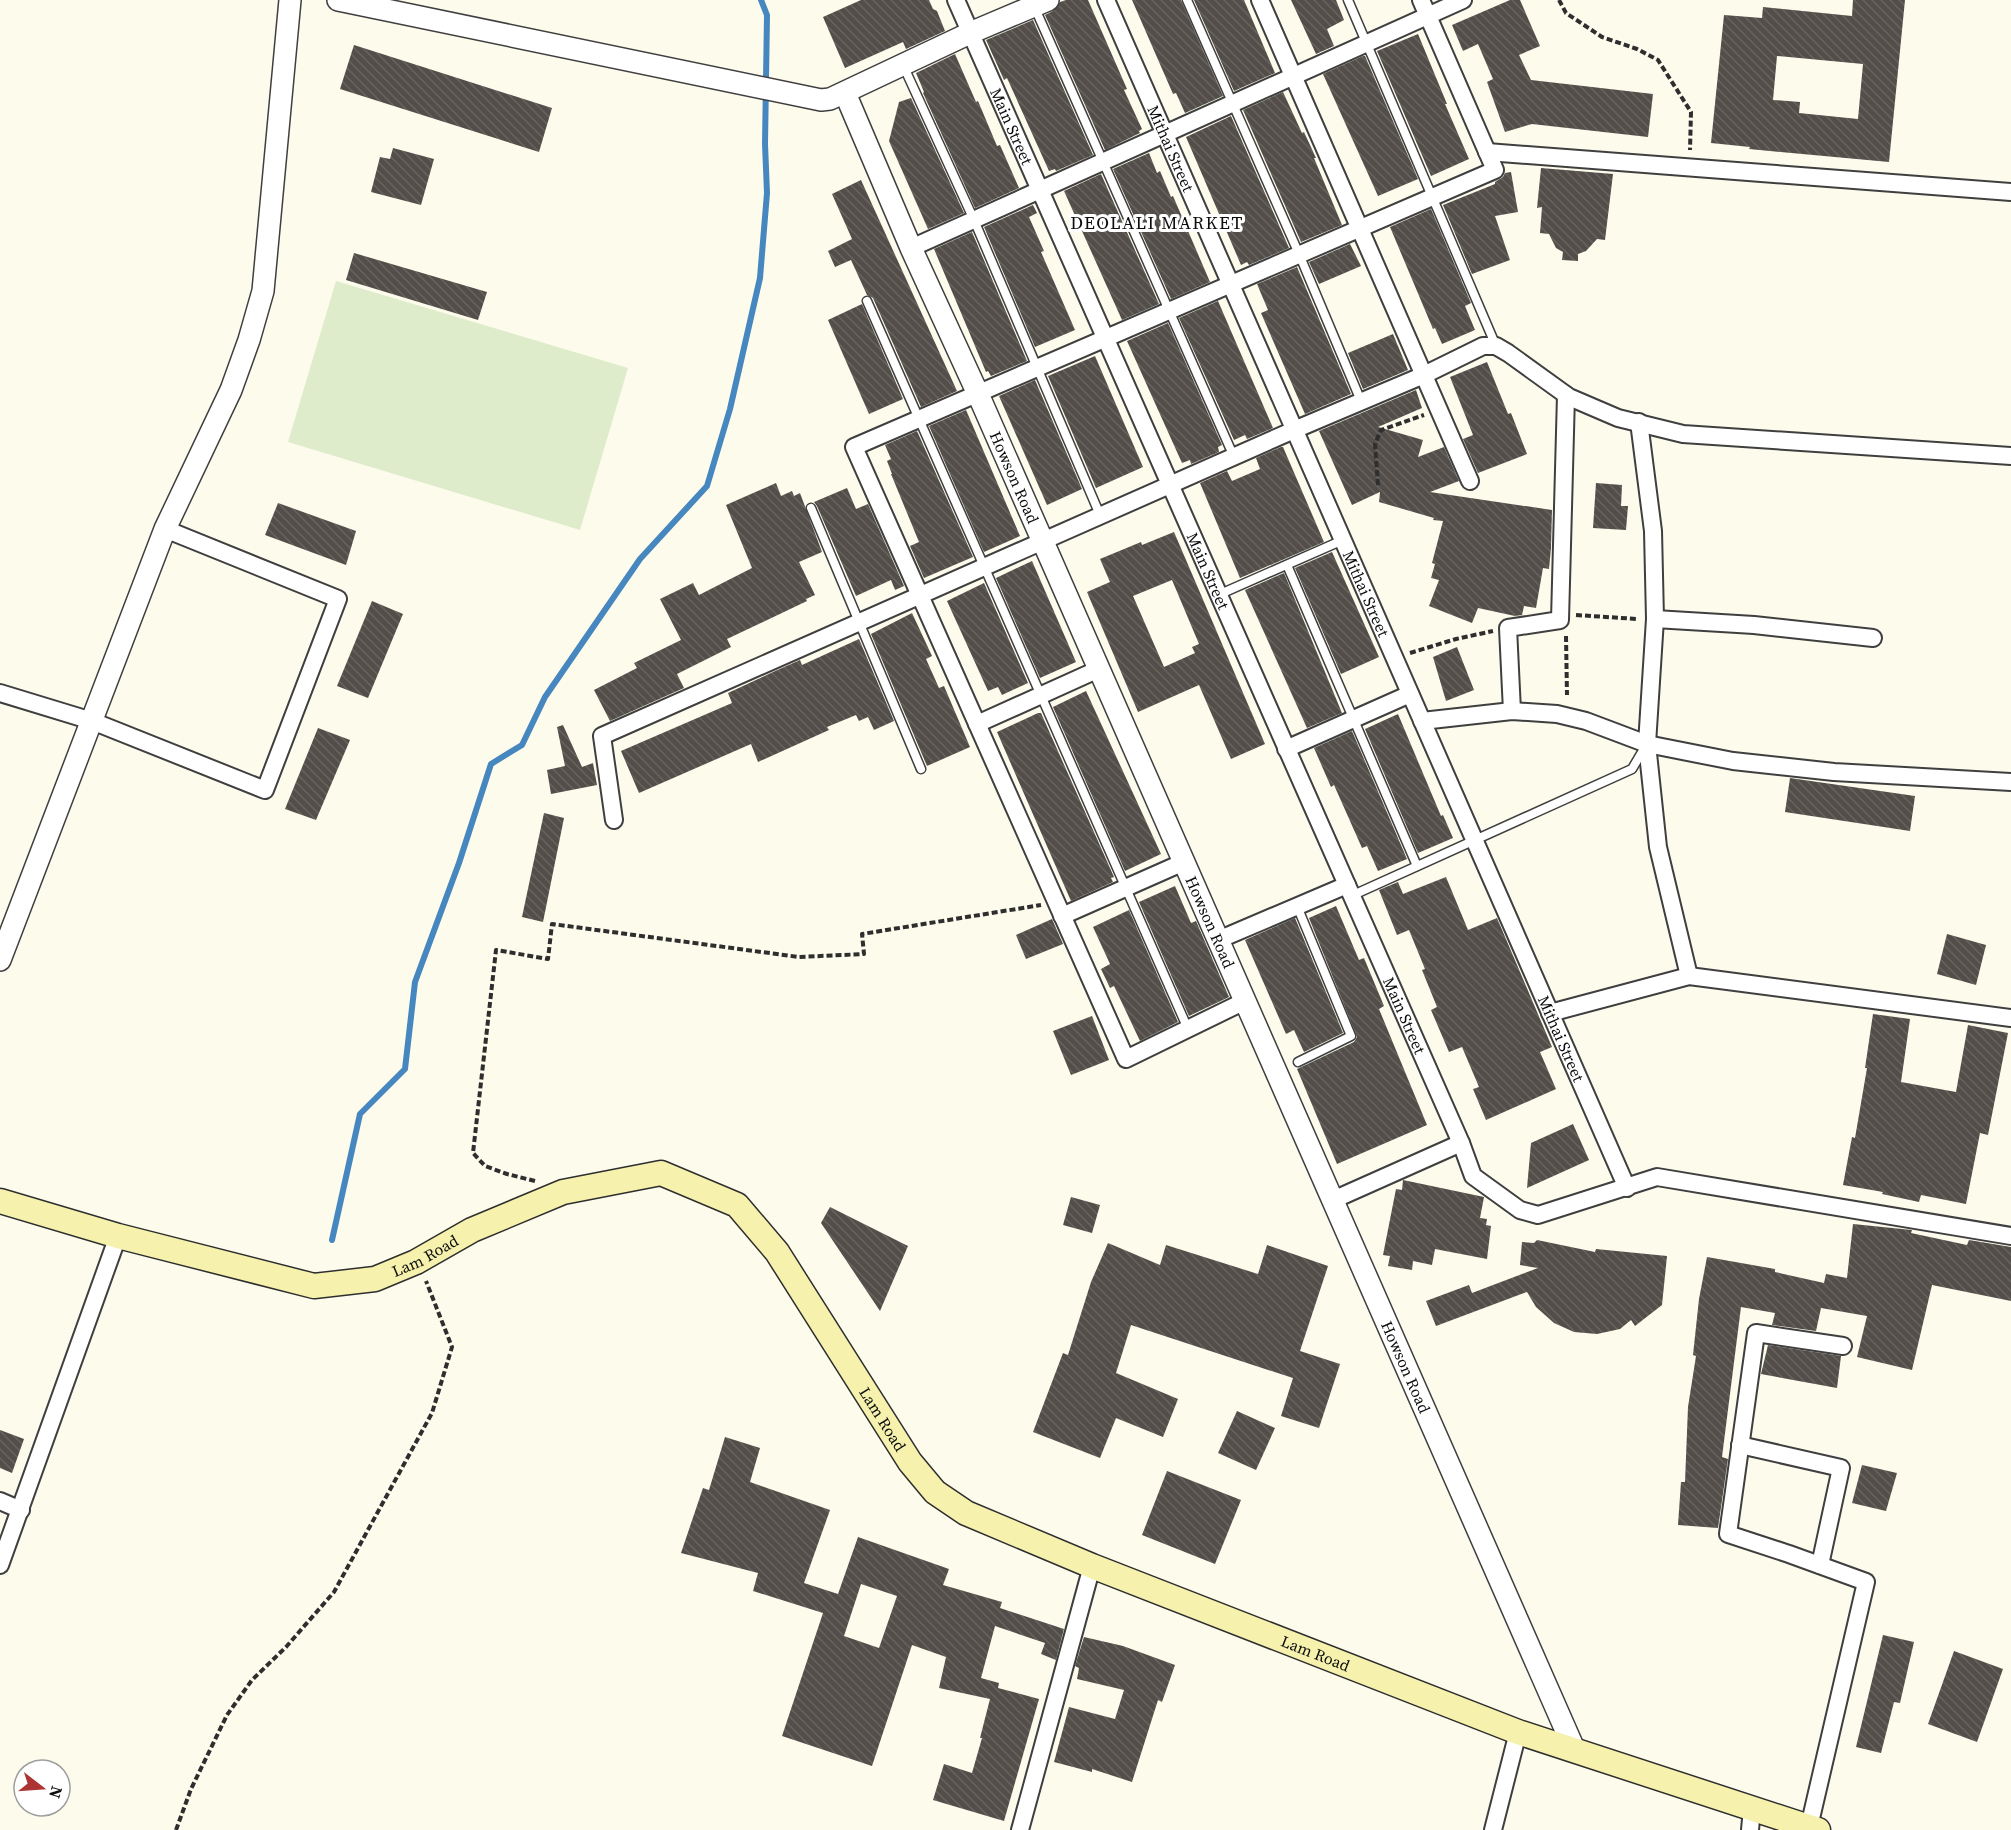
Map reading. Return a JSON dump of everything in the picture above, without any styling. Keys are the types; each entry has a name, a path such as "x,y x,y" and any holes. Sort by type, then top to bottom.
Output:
{"main road":[{"name":"Lam Road","path":"0,1200 118,1236 314,1286 375,1279 416,1262 472,1230 563,1192 661,1173 737,1205 777,1251 910,1462 935,1492 966,1513 1092,1566 1518,1732 1575,1751 1751,1819 1814,1829"}],"street":[{"path":"0,960 165,529 231,390 249,340 262,291 290,0"},
{"path":"338,0 821,100 845,93 970,33 1041,3"},
{"name":"Main Street","path":"956,0 1461,1143 1473,1176 1520,1210 1539,1215 1657,1177 2011,1236"},
{"name":"Mithai Street","path":"1106,0 1627,1188"},
{"path":"1260,0 1470,481"},
{"path":"911,248 1366,43 1425,8 1463,0"},
{"path":"1245,1001 1126,1059 854,447 1495,170 1425,8"},
{"name":"Howson Road","path":"845,93 911,248 1043,541 1575,1751"},
{"path":"1487,152 2011,192"},
{"path":"614,820 602,736 1294,430 1424,375 1483,346 1496,346 1566,395 1618,418 1683,434 2011,456"},
{"path":"1512,711 1508,627 1560,621 1563,614 1566,395"},
{"path":"1639,422 1653,531 1648,620 1647,744 1658,847 1689,976"},
{"path":"0,693 92,721 265,790 338,599 165,529"},
{"path":"1648,620 1754,625 1873,638"},
{"path":"977,724 1099,669"},
{"path":"1286,749 1410,694"},
{"path":"1422,721 1512,711 1557,714 1647,744 1733,761 1834,772 2011,782"},
{"path":"1059,909 1125,888 1184,862"},
{"path":"1218,940 1298,906 1349,890"},
{"path":"1550,1013 1689,976 2011,1018"},
{"path":"1333,1200 1461,1143"},
{"path":"0,1565 118,1236"},
{"path":"1814,1829 1866,1582 1728,1534 1756,1333 1843,1346"},
{"path":"1740,1445 1841,1468 1820,1565"},
{"path":"0,1501 21,1510"},
{"path":"1020,1830 1092,1566"},
{"path":"1492,1830 1518,1732"}],"lane":[{"path":"1187,0 1361,401"},
{"path":"1348,0 1496,346"},
{"path":"1041,3 1103,162 1234,457"},
{"path":"903,65 974,220 1100,516"},
{"path":"867,301 1188,1029"},
{"path":"811,508 861,622 921,769"},
{"path":"1218,595 1343,540"},
{"path":"1287,564 1417,866"},
{"path":"1349,890 1417,866 1632,769 1647,744"},
{"path":"1298,906 1351,1036 1298,1062"}],"path":[{"path":"1559,0 1566,13 1602,37 1637,49 1658,60 1691,112 1689,167"},
{"path":"1378,484 1375,444 1381,430 1439,410"},
{"path":"1567,695 1563,614 1648,620"},
{"path":"1394,656 1508,627"},
{"path":"556,1195 532,1179 507,1174 485,1166 473,1153 496,950 548,959 552,924 799,957 864,954 862,934 1059,909"},
{"path":"176,1830 191,1789 227,1715 252,1680 286,1647 334,1592 432,1413 452,1347 431,1290 416,1262"}],"green space":[{"path":"336,281 628,368 580,530 288,442"}],"building":[{"path":"861,0 929,0 933,9 937,11 945,31 906,49 903,42 845,68 823,17"},
{"path":"1088,0 1142,129 1140,133 1105,150 1045,15 1053,11 1060,2"},
{"path":"1132,0 1181,0 1223,96 1185,113 1176,93 1173,94"},
{"path":"1194,0 1244,0 1275,73 1234,91"},
{"path":"1291,0 1336,0 1344,20 1327,29 1334,46 1316,54"},
{"path":"1510,0 1520,0 1540,46 1519,55 1531,80 1653,94 1648,137 1532,124 1505,132 1487,82 1493,79 1478,44 1463,51 1452,25"},
{"path":"1853,0 1905,0 1889,162 1749,149 1750,147 1711,143 1724,15 1762,18 1763,7 1852,16","holes":["1777,56 1863,64 1858,119 1799,113 1800,102 1773,100"]},
{"path":"1033,20 1093,155 1056,171 1055,169 1049,171 1007,78 1004,80 986,40"},
{"path":"1418,34 1469,159 1431,176 1377,51"},
{"path":"354,45 552,108 539,152 340,89"},
{"path":"955,54 1019,188 975,208 916,73"},
{"path":"1365,56 1418,179 1378,196 1323,74"},
{"path":"1283,92 1316,158 1314,158 1342,225 1301,242 1243,110"},
{"path":"911,98 964,213 928,229 889,141 899,102"},
{"path":"1231,116 1289,248 1249,265 1247,262 1241,265 1186,137"},
{"path":"393,148 434,159 421,205 371,192 380,157 390,159"},
{"path":"1149,153 1157,173 1160,171 1171,197 1173,196 1210,282 1171,299 1113,169"},
{"path":"1541,168 1613,174 1605,240 1597,239 1586,251 1578,254 1578,261 1562,260 1563,252 1556,248 1549,234 1540,233 1542,207 1537,208"},
{"path":"1511,172 1518,212 1495,216 1510,260 1472,274 1443,205 1495,184 1505,173"},
{"path":"1101,174 1159,304 1122,320 1064,191"},
{"path":"861,180 957,391 921,407 873,298 867,295 851,260 835,267 828,251 852,239 832,194"},
{"path":"1033,205 1037,213 1029,217 1044,251 1041,252 1075,330 1035,347 984,227"},
{"path":"1431,209 1471,303 1465,306 1475,330 1442,344 1435,328 1433,329 1390,227"},
{"path":"972,232 1027,361 991,376 988,371 986,372 934,249"},
{"path":"1350,244 1361,266 1319,284 1309,262"},
{"path":"354,253 487,292 478,320 346,280"},
{"path":"1297,267 1351,394 1305,414 1261,313 1268,310 1257,284"},
{"path":"1218,301 1273,428 1247,439 1245,435 1234,440 1179,318"},
{"path":"862,304 903,399 869,414 828,320"},
{"path":"1168,323 1222,445 1218,447 1219,452 1191,464 1190,460 1182,463 1127,341"},
{"path":"1393,334 1408,370 1363,389 1348,353"},
{"path":"1095,356 1143,467 1096,488 1048,376"},
{"path":"1487,362 1527,454 1478,473 1463,439 1473,435 1450,377"},
{"path":"1035,380 1082,489 1047,505 999,396"},
{"path":"1416,390 1422,408 1378,427 1423,440 1418,457 1444,447 1459,481 1430,492 1552,510 1549,569 1543,568 1536,608 1524,606 1522,615 1515,616 1478,608 1472,623 1429,606 1439,580 1431,578 1435,564 1432,563 1443,521 1433,520 1434,518 1379,502 1380,492 1352,505 1319,431"},
{"path":"966,410 1020,536 984,552 929,426"},
{"path":"917,431 973,557 924,578 910,546 919,542 891,474 887,461 891,459 885,445"},
{"path":"1283,447 1324,542 1240,578 1200,483 1227,471 1232,481 1260,469 1256,458"},
{"path":"776,483 781,496 792,491 794,496 800,493 822,552 799,562 815,595 727,639 731,647 677,674 684,688 610,721 594,690 637,668 634,663 681,640 660,599 693,583 699,595 752,568 726,505"},
{"path":"1596,483 1622,485 1621,506 1628,506 1626,530 1593,528"},
{"path":"847,488 856,509 868,504 904,586 895,590 891,580 856,596 814,502"},
{"path":"278,503 356,531 346,565 265,535"},
{"path":"1174,532 1265,744 1231,759 1199,685 1138,712 1087,592 1110,582 1100,559 1141,542 1142,545","holes":["1172,580 1199,644 1192,647 1195,653 1164,667 1133,596"]},
{"path":"1332,552 1379,657 1341,674 1295,568"},
{"path":"1032,561 1076,662 1040,678 996,578"},
{"path":"1284,573 1342,713 1307,728 1245,590"},
{"path":"984,583 1028,683 1002,695 998,687 988,691 947,601"},
{"path":"372,601 403,614 368,698 337,686"},
{"path":"912,613 932,656 926,659 939,688 944,686 970,747 927,766 871,634"},
{"path":"859,639 894,721 874,730 868,717 859,721 856,715 827,727 829,730 758,762 751,744 639,793 621,751 732,703 728,693 800,660 802,665"},
{"path":"1457,647 1474,690 1446,701 1433,657"},
{"path":"1086,691 1161,854 1125,871 1053,707"},
{"path":"1041,713 1114,877 1111,878 1113,882 1071,901 997,732"},
{"path":"1398,714 1441,816 1443,815 1453,838 1418,853 1365,729"},
{"path":"563,725 582,767 593,763 597,785 551,794 547,770 565,766 557,727"},
{"path":"318,728 350,740 316,820 285,809"},
{"path":"1352,731 1407,859 1378,871 1367,846 1362,848 1334,785 1331,787 1314,748"},
{"path":"1790,778 1915,796 1910,831 1785,812"},
{"path":"544,813 564,818 543,922 522,917"},
{"path":"1446,877 1468,930 1497,918 1552,1047 1540,1052 1556,1089 1486,1120 1473,1089 1479,1087 1462,1047 1449,1052 1431,1010 1437,1007 1409,930 1397,935 1379,890 1398,882 1403,894"},
{"path":"1175,886 1191,923 1196,921 1229,997 1189,1016 1139,902"},
{"path":"1336,906 1359,960 1364,958 1384,1006 1379,1009 1427,1125 1337,1164 1297,1069 1354,1042 1357,1037 1309,918"},
{"path":"1129,910 1178,1022 1140,1041 1114,986 1110,988 1101,969 1110,964 1093,927"},
{"path":"1295,918 1343,1033 1304,1052 1294,1030 1286,1034 1245,940"},
{"path":"1052,919 1063,944 1026,959 1016,935"},
{"path":"1947,934 1986,945 1976,985 1937,974"},
{"path":"1873,1014 1910,1019 1901,1082 1956,1092 1968,1025 2008,1033 1988,1135 1980,1133 1966,1204 1921,1195 1919,1202 1882,1194 1883,1192 1843,1185 1852,1137 1855,1138 1867,1068 1865,1068"},
{"path":"1092,1016 1109,1060 1071,1075 1053,1031"},
{"path":"1573,1124 1589,1160 1527,1188 1531,1143"},
{"path":"1403,1180 1484,1197 1480,1218 1487,1219 1486,1225 1491,1226 1487,1259 1435,1249 1432,1265 1413,1261 1412,1270 1388,1266 1390,1256 1383,1255 1396,1189 1402,1190"},
{"path":"1071,1197 1100,1205 1092,1233 1063,1225"},
{"path":"830,1207 908,1246 880,1311 821,1223"},
{"path":"1853,1224 1912,1230 1911,1233 1967,1245 1969,1240 2011,1247 2011,1301 1932,1285 1912,1370 1857,1357 1867,1316 1821,1308 1816,1331 1772,1325 1775,1313 1741,1307 1722,1457 1728,1459 1718,1528 1678,1525 1681,1482 1685,1482 1688,1407 1696,1356 1693,1355 1699,1299 1707,1257 1775,1269 1775,1272 1824,1283 1826,1274 1847,1278"},
{"path":"1537,1240 1595,1252 1596,1249 1667,1256 1662,1305 1635,1326 1631,1320 1620,1329 1597,1334 1574,1332 1554,1323 1536,1307 1527,1292 1436,1326 1426,1301 1469,1285 1472,1293 1538,1268 1520,1265 1522,1242 1534,1243"},
{"path":"1108,1243 1160,1265 1166,1245 1258,1274 1267,1245 1328,1266 1300,1351 1340,1364 1319,1428 1281,1416 1293,1378 1131,1325 1116,1373 1178,1399 1163,1437 1116,1418 1100,1458 1033,1432 1063,1353 1068,1355 1091,1282"},
{"path":"1768,1345 1841,1356 1837,1388 1761,1374"},
{"path":"1237,1411 1275,1428 1256,1470 1218,1453"},
{"path":"0,1430 24,1439 12,1473 0,1468"},
{"path":"725,1437 760,1448 750,1482 830,1510 804,1583 838,1594 858,1537 949,1569 943,1585 1002,1602 1000,1608 1064,1629 1056,1660 1041,1654 1045,1643 995,1626 981,1678 999,1683 998,1688 1039,1699 1004,1821 933,1800 944,1764 972,1773 990,1699 939,1688 946,1657 912,1645 872,1766 782,1736 823,1613 753,1591 758,1573 681,1553 703,1488 709,1490","holes":["861,1584 897,1596 879,1648 844,1636"]},
{"path":"1862,1465 1897,1473 1886,1511 1852,1503"},
{"path":"1167,1471 1241,1500 1215,1564 1142,1535"},
{"path":"1883,1635 1914,1642 1900,1703 1894,1702 1881,1753 1856,1747"},
{"path":"1084,1637 1123,1646 1175,1665 1162,1702 1158,1700 1132,1782 1092,1769 1092,1772 1054,1762 1069,1707 1115,1719 1124,1690 1077,1679 1079,1668 1075,1666"},
{"path":"1954,1651 2003,1669 1977,1742 1928,1724"}],"waterway":[{"path":"332,1240 360,1114 405,1069 415,982 459,863 491,764 522,745 545,697 640,559 707,486 730,409 760,278 767,193 765,144 767,15 761,0"}],"district":[{"name":"DEOLALI MARKET","path":"1157,222"}]}
